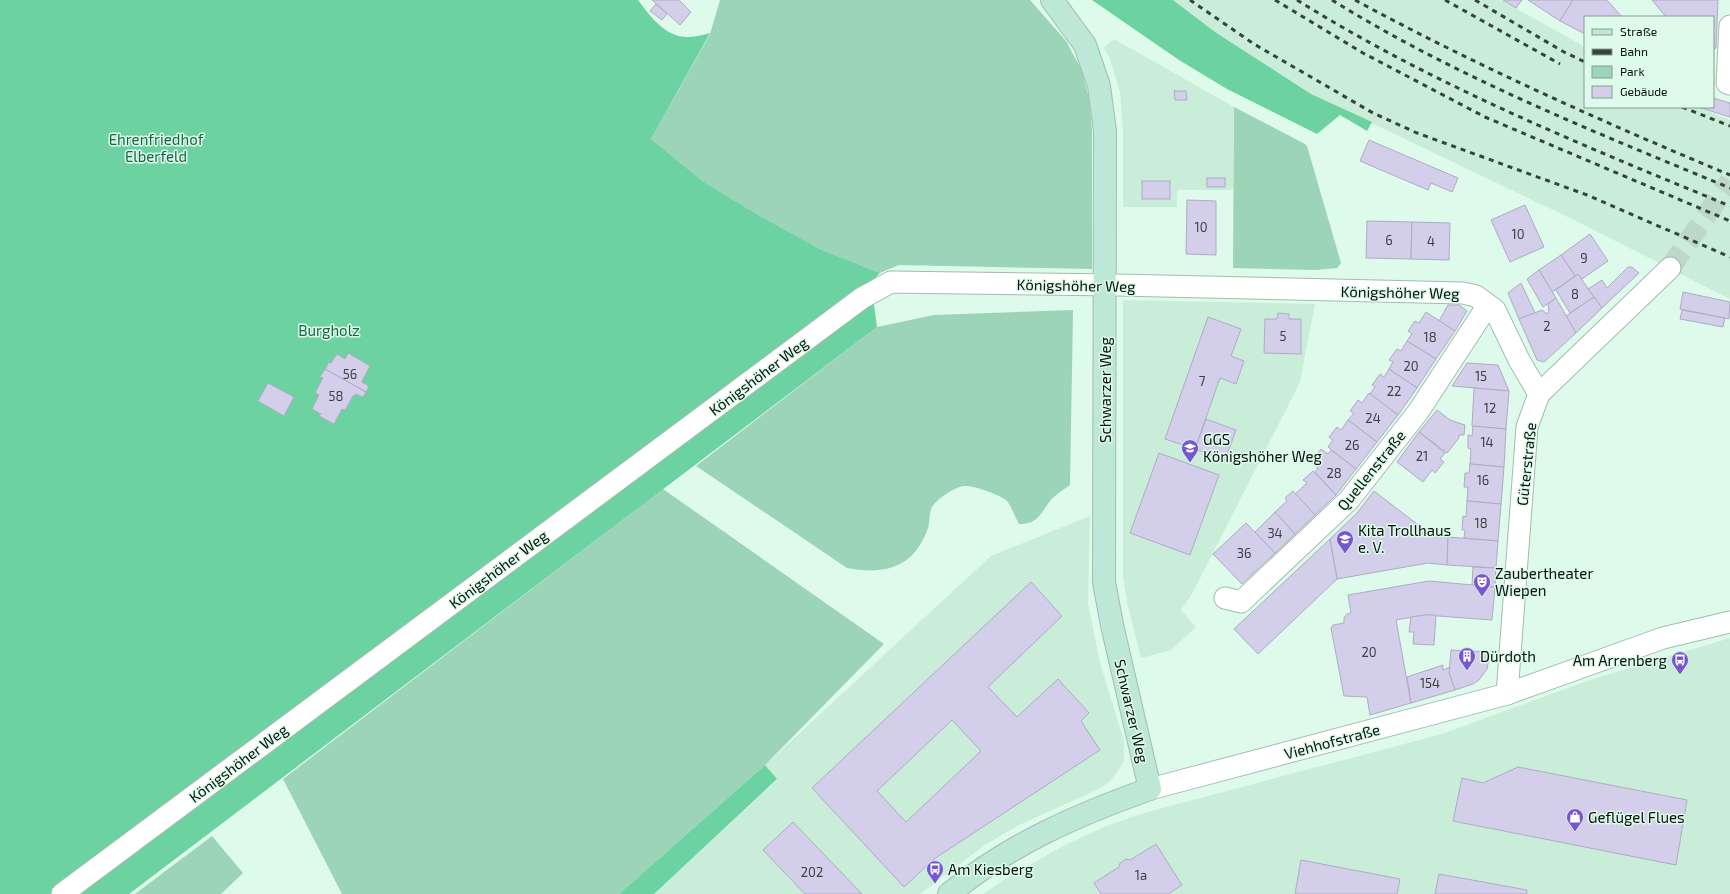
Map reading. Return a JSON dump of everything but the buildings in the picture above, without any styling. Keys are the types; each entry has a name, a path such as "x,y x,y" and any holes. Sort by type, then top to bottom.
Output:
{"street":[{"name":"Schwarzer Weg","path":"1052,0 1084,45 1099,86 1105,131 1104,582 1112,625 1150,789"},
{"path":"1729,83 1730,26"},
{"name":"Güterstraße","path":"1507,694 1527,427 1539,394 1670,268"},
{"name":"Königshöher Weg","path":"62,894 877,289 892,282 1463,293 1476,296 1495,310 1519,360 1539,394"},
{"name":"Quellenstraße","path":"1226,598 1241,602 1349,500 1418,412 1488,305"},
{"name":"Viehhofstraße","path":"950,894 961,884 1018,847 1102,806 1150,789 1507,694 1663,638 1730,622"}],"shaded area":[{"path":"1173,0 1501,0 1584,46 1584,108 1700,108 1730,120 1730,299 1574,220 1311,94 1215,32"},
{"path":"1114,39 1234,107 1233,190 1177,190 1177,207 1123,207 1123,130 1120,92 1110,59 1104,48"},
{"name":"GGS Königshöher Weg","path":"1123,300 1315,304 1300,382 1192,594 1181,610 1196,627 1171,650 1141,658 1127,602 1123,575"},
{"path":"1090,516 1088,603 1100,663 1124,741 1124,760 1120,768 1109,782 1101,788 1017,826 985,845 920,894 654,894 777,780 765,765 991,556"},
{"path":"1730,638 1730,894 983,894 1005,879 1065,845 1106,826 1144,813 1442,734 1590,680"}],"green space":[{"name":"Burgholz","path":"0,0 638,0 653,19 672,34 688,37 710,33 651,139 704,182 760,216 820,249 880,273 871,282 877,327 129,894 0,894"},
{"path":"720,0 1030,0 1066,41 1081,69 1089,98 1092,130 1092,269 899,265 880,273 820,249 760,216 704,182 651,139 710,34"},
{"path":"1092,0 1173,0 1215,32 1311,94 1372,122 1367,131 1340,115 1317,134 1227,89 1179,60"},
{"path":"1234,107 1307,146 1341,263 1337,268 1316,270 1233,268"},
{"path":"1073,310 1070,485 1050,501 1035,520 1025,524 1019,524 1010,505 1003,498 969,486 957,488 938,500 932,507 928,528 922,541 915,552 906,560 896,566 886,569 861,570 847,568 696,466 877,327 934,315"},
{"path":"663,489 884,644 765,765 619,894 342,894 283,779"},
{"path":"765,765 777,779 654,894 619,894"},
{"path":"212,836 243,873 221,894 135,894"}],"tunnel":[{"path":"1670,268 1730,181"}],"railway":[{"path":"1190,0 1254,44 1373,113 1417,133 1587,195 1730,257"},
{"path":"1275,0 1363,53 1485,117 1730,221"},
{"path":"1297,0 1349,31 1401,59 1509,112 1730,206"},
{"path":"1332,0 1379,28 1476,78 1527,102 1730,188"},
{"path":"1355,0 1447,48 1541,92 1635,135 1730,175"},
{"path":"1445,0 1560,64"},
{"path":"1475,0 1564,52 1584,62"},
{"path":"1685,108 1730,126"}],"place":[{"name":"GGS Königshöher Weg","path":"1190,463"},
{"name":"Kita Trollhaus e. V.","path":"1345,554"},
{"name":"Zaubertheater Wiepen","path":"1482,597"},
{"name":"Dürdoth","path":"1467,671"},
{"name":"Am Arrenberg","path":"1680,675"},
{"name":"Geflügel Flues","path":"1575,832"},
{"name":"Am Kiesberg","path":"935,884"}],"park label":[{"name":"Ehrenfriedhof Elberfeld","path":"156,148"}]}
